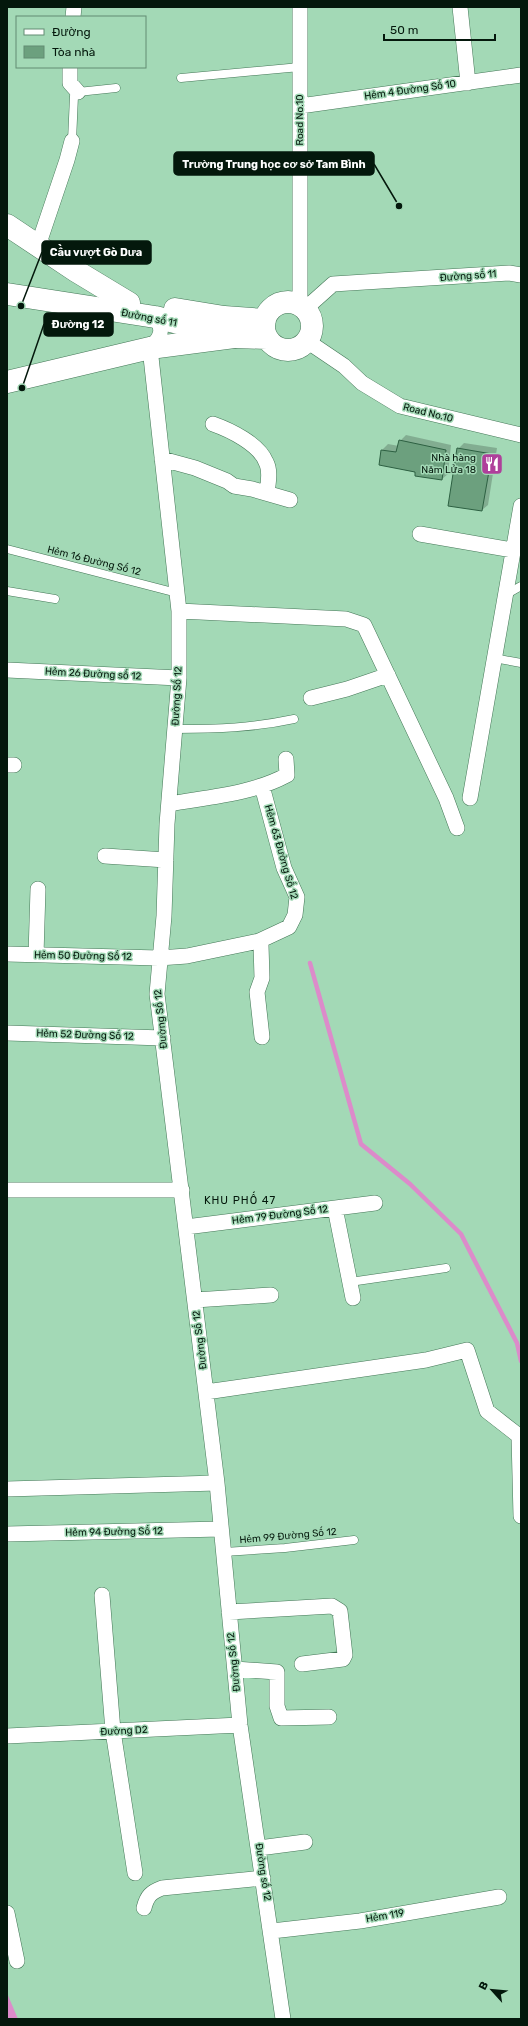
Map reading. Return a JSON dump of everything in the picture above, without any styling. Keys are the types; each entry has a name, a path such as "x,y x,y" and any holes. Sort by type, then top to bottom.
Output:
{"main road":[{"path":"7,225 38,246 129,302"},
{"name":"Đường số 11","path":"7,279 129,302 224,316 266,329"},
{"name":"Đường số 11","path":"7,294 155,317 234,337 266,329"},
{"path":"292,302 303,307 312,324 312,330 307,341 298,348 286,350 276,347 266,329 268,313 279,304 292,302"},
{"path":"7,382 150,348 234,337"}],"street":[{"name":"Road No.10","path":"300,7 303,307"},
{"path":"460,7 468,82"},
{"path":"70,68 70,83 76,94"},
{"name":"Hẻm 4 Đường Số 10","path":"300,106 521,75"},
{"path":"38,246 72,141"},
{"name":"Đường số 11","path":"303,307 333,284 509,273 521,275"},
{"path":"150,348 158,340 162,331 161,324 155,317"},
{"name":"Road No.10","path":"307,341 344,366 362,383 400,406 521,435"},
{"name":"Đường Số 12","path":"150,348 179,611 179,678 169,804 164,916 159,958 157,994 217,1483 240,1725"},
{"path":"213,424 230,430 252,445 266,462 269,477 267,493"},
{"path":"162,459 195,468 227,481 234,486 267,493 290,500"},
{"path":"470,798 512,550 521,509"},
{"path":"420,534 512,550"},
{"path":"179,611 346,619 364,625 446,798 457,828"},
{"name":"Hẻm 26 Đường số 12","path":"7,670 179,678"},
{"path":"311,698 347,689 388,675"},
{"path":"169,804 262,786 288,775 286,759"},
{"name":"Hẻm 63 Đường Số 12","path":"159,958 187,956 259,941 289,927 292,924 295,915 296,897 284,868 262,786"},
{"path":"105,856 166,860"},
{"path":"36,955 38,889"},
{"path":"259,941 261,945 262,978 257,992 262,1037"},
{"name":"Hẻm 50 Đường Số 12","path":"7,954 159,958"},
{"name":"Hẻm 52 Đường Số 12","path":"7,1033 163,1038"},
{"path":"7,1190 182,1190"},
{"name":"Hẻm 79 Đường Số 12","path":"186,1227 375,1202"},
{"path":"335,1208 353,1298"},
{"path":"195,1300 271,1295"},
{"path":"206,1392 426,1360 467,1350 487,1411 519,1436 521,1516"},
{"path":"7,1489 217,1483"},
{"name":"Hẻm 94 Đường Số 12","path":"7,1534 221,1529"},
{"path":"102,1595 113,1731 135,1873"},
{"path":"229,1612 332,1606 340,1611 345,1655 343,1659 302,1664"},
{"path":"235,1670 277,1672 277,1706 281,1718 329,1717"},
{"name":"Đường D2","path":"7,1736 240,1725"},
{"name":"Đường số 12","path":"240,1725 272,1931 283,2019"},
{"path":"259,1848 305,1842"},
{"path":"144,1908 146,1899 152,1892 162,1888 264,1878"},
{"name":"Hẻm 119","path":"272,1931 360,1921 498,1897"},
{"path":"7,1913 17,1961"}],"lane":[{"path":"181,78 300,67"},
{"path":"72,141 76,94 116,88"},
{"name":"Hẻm 16 Đường Số 12","path":"7,549 177,592"},
{"path":"504,596 521,586"},
{"path":"7,591 55,598"},
{"path":"494,658 521,663"},
{"path":"175,729 232,729 260,726 294,719"},
{"path":"350,1282 446,1268"},
{"name":"Hẻm 99 Đường Số 12","path":"224,1552 285,1548 354,1540"}],"shaded area":[{"path":"7,1993 18,2019 7,2019"}],"building":[{"path":"399,440 446,450 442,480 415,476 415,472 379,465 381,450 396,452"},
{"path":"457,448 492,454 482,511 448,506"}],"waterway":[{"path":"310,963 361,1144 410,1184 461,1234 517,1343 521,1361"}],"place":[{"name":"Trường Trung học cơ sở Tam Bình","path":"399,206"},
{"name":"Cầu vượt Gò Dưa","path":"21,306"},
{"name":"Đường 12","path":"22,388"},
{"name":"Nhà hàng Năm Lửa 18","path":"492,464"}],"district":[{"name":"KHU PHỐ 47","path":"240,1200"}]}
